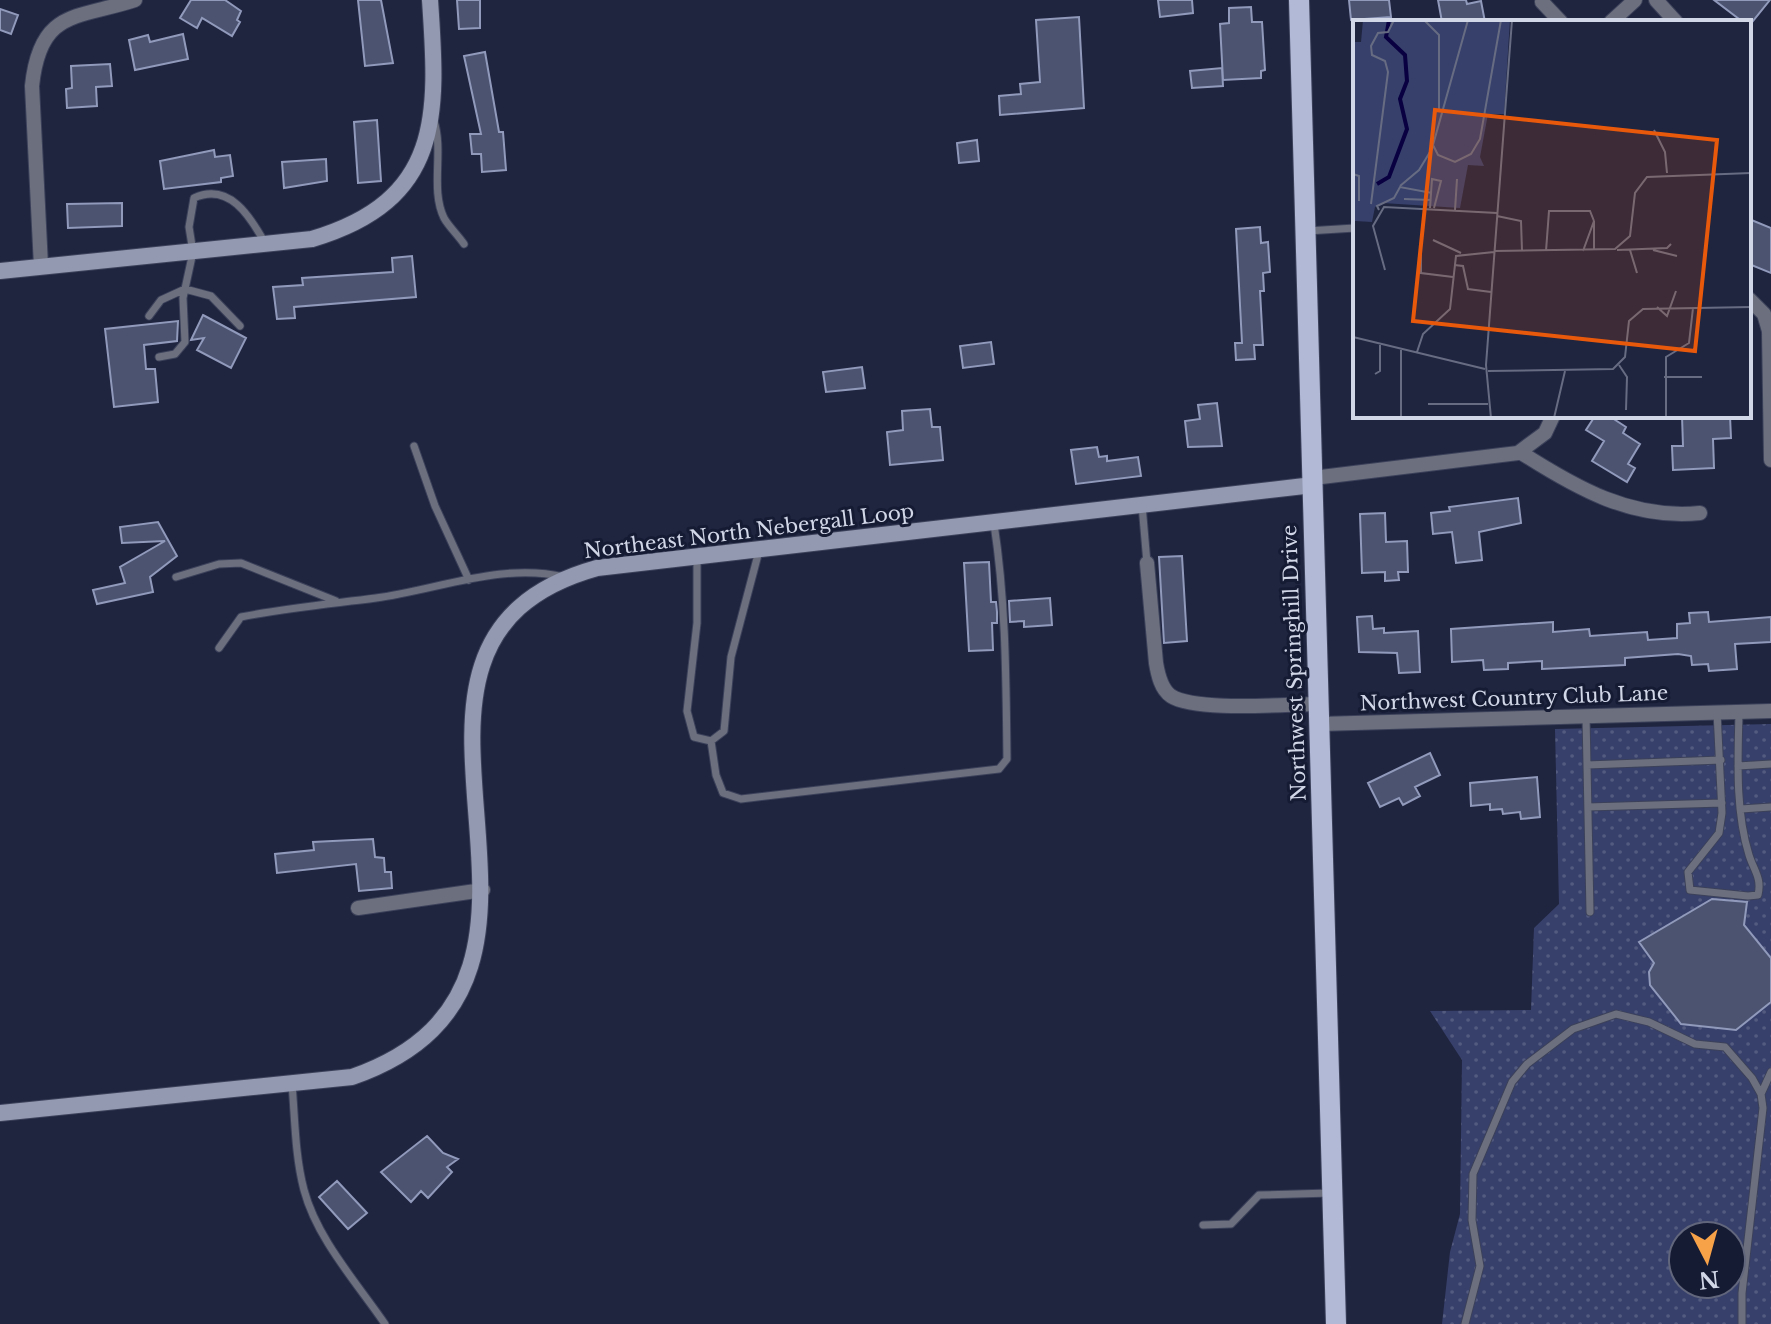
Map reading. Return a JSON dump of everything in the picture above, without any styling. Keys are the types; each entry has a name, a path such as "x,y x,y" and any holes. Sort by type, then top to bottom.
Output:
{"main road":[{"name":"Northwest Springhill Drive","path":"1299,0 1336,1324"}],"street":[{"path":"41,266 32,86 34,64 43,44 68,19 85,11 135,0"},
{"path":"0,271 267,245 334,232 375,211 406,181 418,163 433,115 435,74 430,0"},
{"path":"1613,20 1635,0"},
{"path":"1656,0 1674,20"},
{"path":"1542,2 1559,20"},
{"path":"1751,301 1764,314 1769,331 1771,460"},
{"path":"1313,482 1479,461 1520,452 1545,433 1552,418"},
{"path":"1520,452 1575,488 1626,507 1670,516 1700,513"},
{"name":"Northeast North Nebergall Loop","path":"0,1113 352,1077 385,1065 433,1030 456,1002 469,977 483,890 470,738 472,700 478,671 501,628 515,612 530,598 564,577 597,568 1142,505 1313,482"},
{"name":"Northwest Country Club Lane","path":"1147,563 1159,678 1169,695 1191,704 1320,714 1586,716 1771,711"},
{"path":"358,908 483,890"}],"lane":[{"path":"433,115 440,141 438,193 444,216 464,244"},
{"path":"159,357 175,354 185,342 185,289 193,252 191,209 194,198 205,193 226,196 239,205 267,245"},
{"path":"1305,231 1353,228"},
{"path":"149,316 161,300 185,289 211,296 240,326"},
{"path":"414,446 435,506 469,580"},
{"path":"1142,505 1147,563"},
{"path":"711,741 716,775 723,793 741,799 999,769 1007,759 1006,680 1003,581 994,521"},
{"path":"711,741 724,731 731,657 760,548"},
{"path":"697,556 697,623 687,711 694,737 711,741"},
{"path":"176,577 219,564 241,563 338,601"},
{"path":"219,648 241,617 376,598 526,570 564,577"},
{"path":"1713,713 1721,760 1719,833 1688,872 1690,890 1758,895 1761,882 1749,857 1741,809 1739,712"},
{"path":"1586,716 1590,912"},
{"path":"1587,765 1721,760"},
{"path":"1738,766 1771,764"},
{"path":"1588,807 1722,803"},
{"path":"1741,809 1771,807"},
{"path":"1465,1324 1480,1266 1472,1220 1473,1174 1512,1082 1538,1054 1590,1020 1616,1014 1630,1016 1695,1044 1725,1047 1761,1094 1763,1108 1742,1321"},
{"path":"1761,1094 1771,1072"},
{"path":"292,1084 299,1159 309,1203 326,1237 385,1324"},
{"path":"1203,1225 1231,1224 1259,1195 1332,1193"}],"shaded area":[{"path":"1771,724 1771,1324 1442,1324 1450,1252 1460,1214 1462,1060 1430,1011 1531,1010 1534,928 1559,904 1555,729"}],"building":[{"path":"191,0 225,0 241,11 237,20 240,22 232,36 202,18 197,28 180,18"},
{"path":"358,0 381,0 393,63 365,66"},
{"path":"457,0 480,0 480,28 459,29"},
{"path":"1158,0 1192,0 1193,13 1160,17"},
{"path":"1349,0 1389,0 1391,17 1351,20"},
{"path":"1438,0 1466,0 1467,4 1481,1 1485,20 1442,20"},
{"path":"1714,0 1770,0 1751,24 1751,20 1740,20"},
{"path":"1251,7 1252,22 1262,22 1265,70 1261,71 1261,78 1223,80 1220,24 1229,23 1229,8"},
{"path":"0,9 18,15 11,34 0,30"},
{"path":"1079,17 1084,108 1000,115 999,96 1021,94 1020,84 1040,82 1036,20"},
{"path":"183,34 188,59 135,70 129,40 148,35 150,42"},
{"path":"485,52 499,132 503,132 506,170 482,172 481,154 472,154 470,134 481,134 464,56"},
{"path":"110,64 112,86 96,87 97,106 67,108 66,89 72,88 71,66"},
{"path":"1222,68 1223,86 1192,88 1190,71"},
{"path":"377,120 381,181 358,183 354,122"},
{"path":"977,140 979,161 959,163 957,143"},
{"path":"214,150 215,157 230,155 233,176 221,178 221,182 164,189 160,161"},
{"path":"326,159 327,181 284,188 282,162"},
{"path":"122,203 122,226 68,228 67,204"},
{"path":"1751,220 1771,228 1771,273 1751,265"},
{"path":"1260,227 1261,243 1268,242 1270,272 1263,273 1264,291 1260,291 1263,345 1254,345 1255,359 1236,360 1235,343 1242,343 1236,229"},
{"path":"412,256 416,297 294,307 295,318 277,319 273,287 303,285 302,278 393,272 392,258"},
{"path":"203,315 246,338 231,368 197,350 204,338 191,340"},
{"path":"178,321 177,341 144,345 146,369 155,369 158,402 114,407 105,329"},
{"path":"991,342 994,364 963,368 960,346"},
{"path":"862,367 865,388 826,392 823,372"},
{"path":"1217,403 1222,446 1188,447 1185,421 1200,419 1198,405"},
{"path":"930,409 932,427 940,427 943,460 890,465 887,432 903,430 902,411"},
{"path":"1594,418 1612,418 1626,427 1623,433 1640,444 1628,464 1635,468 1627,482 1592,461 1604,441 1586,430"},
{"path":"1682,418 1730,418 1731,438 1713,439 1714,468 1673,470 1672,446 1683,446"},
{"path":"1097,447 1099,457 1107,456 1107,461 1138,457 1141,476 1076,484 1071,450"},
{"path":"1518,498 1521,523 1479,532 1482,560 1456,563 1452,532 1433,534 1431,513 1450,511 1449,507"},
{"path":"1385,513 1386,542 1407,541 1408,572 1398,572 1399,580 1385,581 1385,572 1362,573 1360,514"},
{"path":"158,522 177,556 150,577 153,592 97,604 93,590 125,583 120,567 165,541 122,543 120,527"},
{"path":"1182,556 1187,641 1164,643 1159,557"},
{"path":"989,562 991,602 996,602 997,612 997,623 992,623 993,650 969,651 964,563"},
{"path":"1050,598 1052,625 1024,627 1024,621 1010,622 1009,601"},
{"path":"1708,612 1709,622 1771,617 1771,642 1735,644 1737,669 1709,671 1708,664 1692,665 1691,656 1678,654 1625,658 1625,665 1542,669 1542,661 1508,663 1508,669 1484,670 1483,660 1452,662 1451,629 1553,622 1553,632 1589,629 1590,636 1647,632 1648,640 1677,638 1677,624 1690,623 1689,613"},
{"path":"1372,616 1373,629 1384,628 1384,633 1418,631 1420,672 1399,673 1397,653 1359,652 1357,617"},
{"path":"1430,753 1440,775 1415,787 1420,796 1403,805 1399,798 1380,807 1368,783"},
{"path":"1537,777 1540,817 1521,819 1520,812 1503,814 1502,809 1490,810 1490,804 1471,806 1470,783"},
{"path":"373,839 375,857 384,858 385,872 391,872 392,888 359,891 356,864 277,873 275,854 314,850 313,842"},
{"path":"1712,899 1747,902 1744,925 1771,958 1771,1002 1736,1030 1681,1024 1650,985 1649,972 1654,963 1639,942"},
{"path":"427,1136 443,1153 458,1159 447,1167 452,1172 428,1198 421,1191 411,1202 381,1172"},
{"path":"337,1181 367,1213 348,1229 319,1197"}]}
